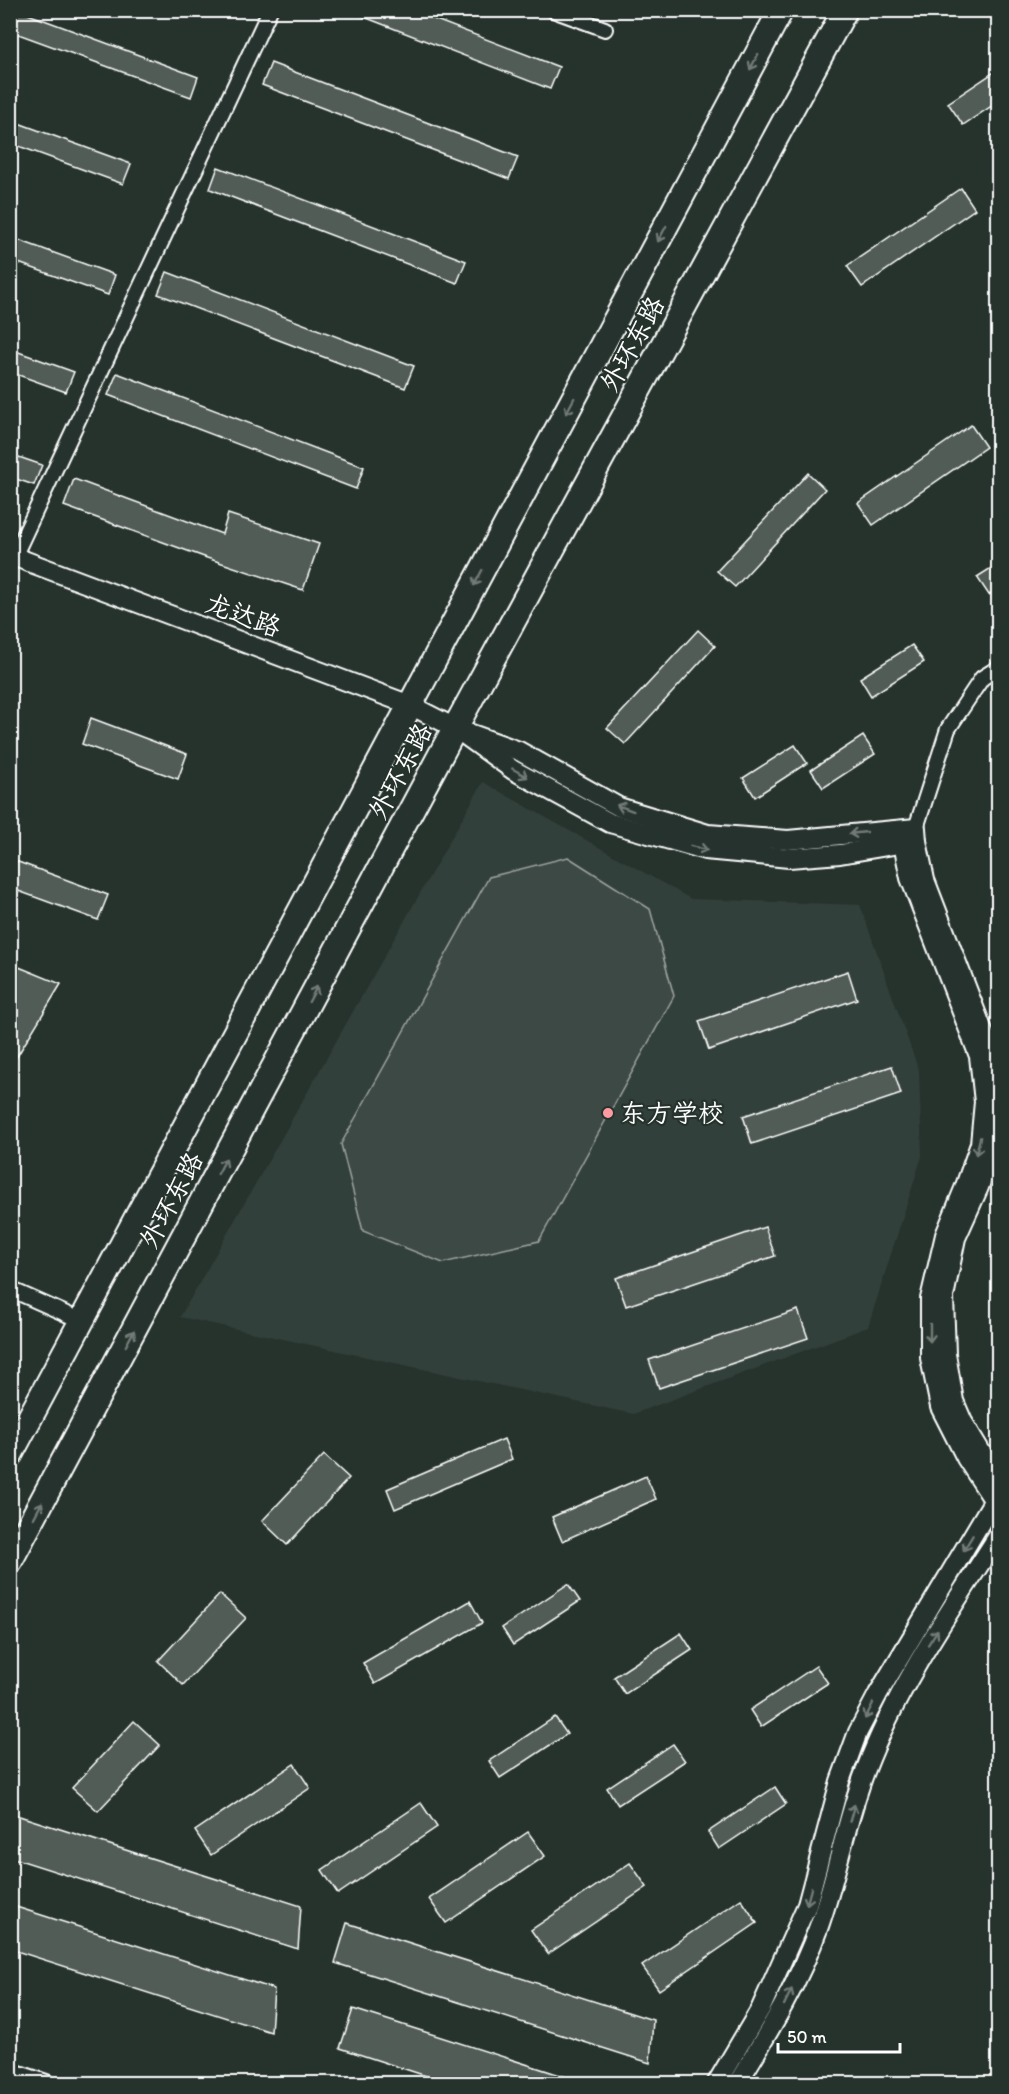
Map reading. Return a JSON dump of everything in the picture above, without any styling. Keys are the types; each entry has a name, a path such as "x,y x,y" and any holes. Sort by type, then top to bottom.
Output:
{"highway":[{"name":"外环东路","path":"10,1455 782,10"},
{"name":"外环东路","path":"10,1562 455,728 845,10"}],"street":[{"path":"12,556 270,10"},
{"path":"553,10 605,29"},
{"name":"龙达路","path":"12,556 410,705 455,728 513,770 610,823 705,850 789,858 840,854 909,835"},
{"path":"716,2084 761,2008 807,1905 840,1781 858,1732 878,1694 997,1500 966,1458 940,1407 930,1358 930,1299 945,1235 980,1144 984,1102 979,1056 910,878 909,835 948,729 982,678 999,668"},
{"path":"909,835 992,1054 996,1101 993,1147 979,1187 956,1238 944,1297 946,1354 954,1401 963,1422 999,1480"},
{"path":"10,1289 82,1321"},
{"path":"737,2084 788,1999 815,1936 865,1770 882,1730 916,1664 999,1536"},
{"path":"10,2072 46,2084"}],"shaded area":[{"name":"东方学校","path":"483,782 691,899 860,905 919,1071 922,1156 868,1327 633,1414 180,1317"},
{"path":"568,857 650,909 674,996 539,1241 443,1263 363,1231 341,1144 489,877"}],"building":[{"path":"10,10 17,10 198,77 191,97 10,31"},
{"path":"346,10 410,10 559,67 550,89"},
{"path":"271,63 518,157 509,179 262,85"},
{"path":"999,69 999,101 963,125 948,103"},
{"path":"10,120 131,164 123,184 10,143"},
{"path":"218,167 466,261 457,283 210,189"},
{"path":"961,188 975,209 862,287 847,266"},
{"path":"10,237 115,275 108,295 10,260"},
{"path":"167,272 414,366 405,388 158,294"},
{"path":"10,349 74,372 66,392 10,372"},
{"path":"117,373 364,467 356,489 108,395"},
{"path":"971,425 986,447 873,525 858,503"},
{"path":"10,454 42,465 34,485 10,477"},
{"path":"808,473 825,489 735,587 717,571"},
{"path":"74,479 222,534 228,514 319,544 303,590 64,506"},
{"path":"999,563 999,589 989,595 977,577"},
{"path":"698,630 715,646 625,744 607,728"},
{"path":"912,645 924,662 871,696 860,678"},
{"path":"91,718 187,754 178,779 82,744"},
{"path":"863,736 875,754 823,788 811,770"},
{"path":"795,745 807,763 755,797 743,778"},
{"path":"10,859 108,895 98,920 10,888"},
{"path":"14,965 61,984 10,1068 10,972"},
{"path":"848,971 857,999 709,1050 699,1021"},
{"path":"892,1066 901,1094 752,1144 743,1116"},
{"path":"765,1227 775,1256 626,1306 616,1278"},
{"path":"798,1310 808,1338 659,1388 649,1360"},
{"path":"504,1439 512,1459 395,1509 387,1489"},
{"path":"324,1455 349,1478 287,1545 262,1521"},
{"path":"646,1476 656,1499 562,1541 552,1517"},
{"path":"568,1584 580,1601 513,1645 502,1628"},
{"path":"220,1594 246,1618 183,1685 158,1661"},
{"path":"470,1601 482,1623 375,1684 363,1663"},
{"path":"681,1633 692,1650 625,1694 614,1677"},
{"path":"816,1666 828,1683 761,1727 750,1710"},
{"path":"555,1717 567,1734 500,1778 489,1761"},
{"path":"134,1721 160,1745 98,1811 72,1788"},
{"path":"673,1744 685,1761 618,1805 607,1788"},
{"path":"294,1764 310,1788 211,1855 195,1831"},
{"path":"775,1787 786,1804 719,1849 708,1832"},
{"path":"421,1803 437,1827 338,1894 322,1870"},
{"path":"10,1813 301,1906 298,1949 10,1857"},
{"path":"528,1832 545,1856 446,1923 429,1899"},
{"path":"630,1863 647,1887 548,1954 531,1930"},
{"path":"741,1899 757,1923 659,1990 642,1966"},
{"path":"10,1905 274,1989 271,2032 10,1949"},
{"path":"347,1923 653,2020 650,2063 335,1963"},
{"path":"353,2009 579,2081 578,2084 451,2084 340,2048"}],"place":[{"name":"东方学校","path":"608,1113"}]}
